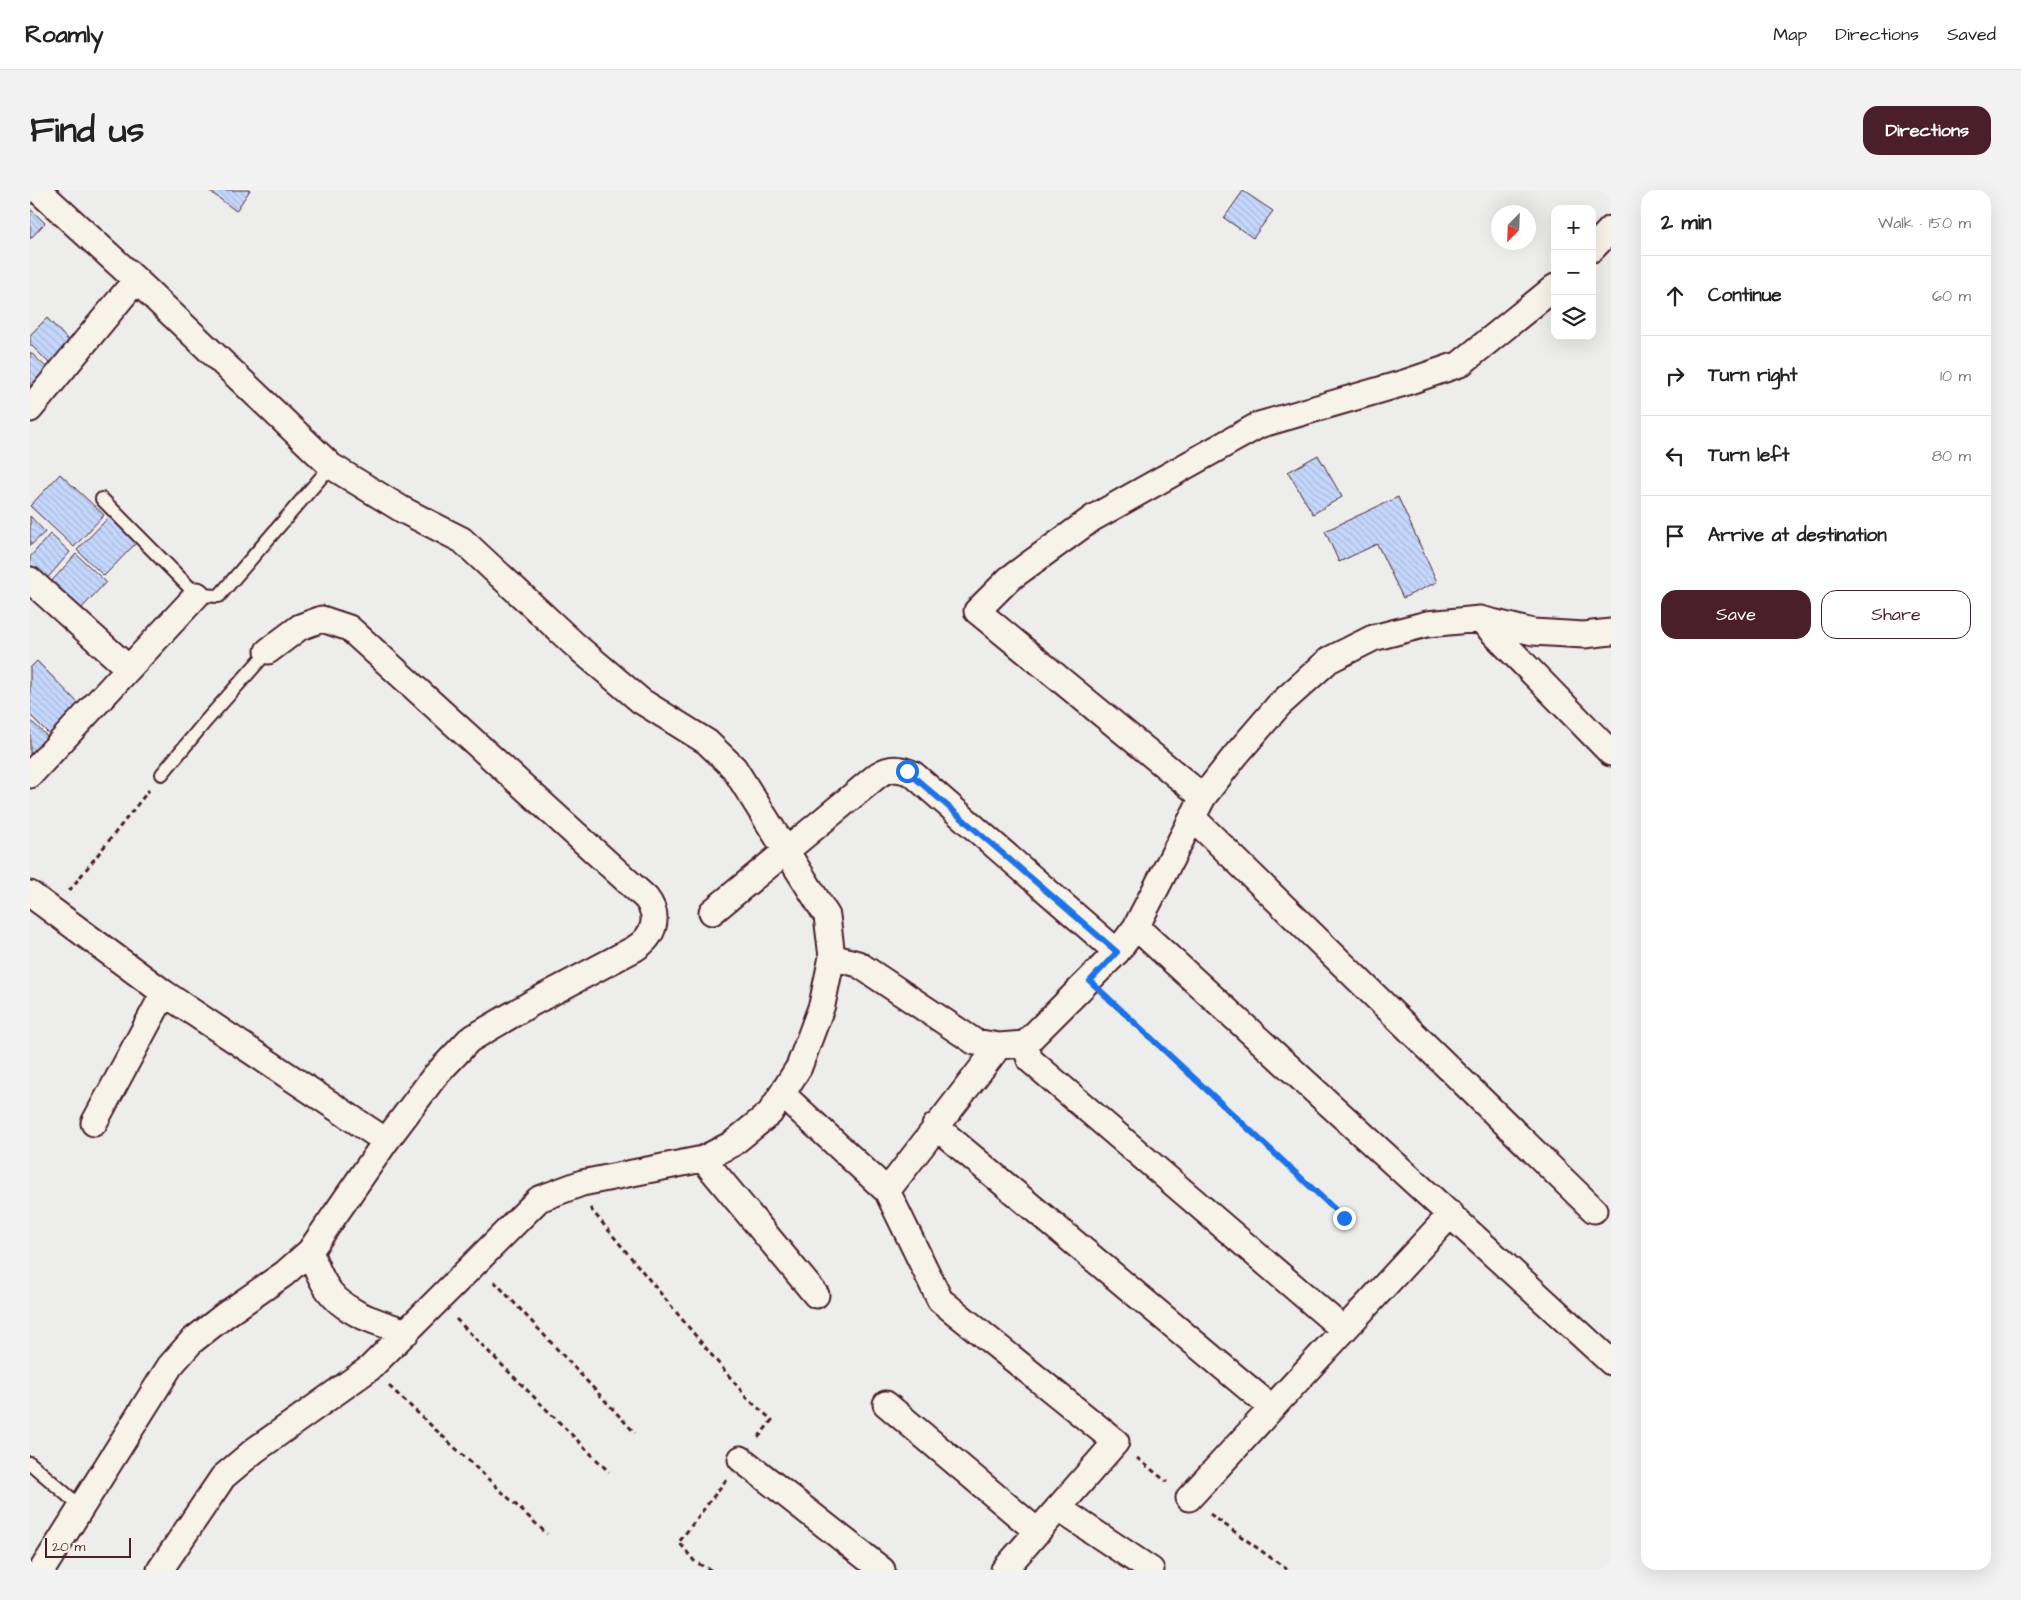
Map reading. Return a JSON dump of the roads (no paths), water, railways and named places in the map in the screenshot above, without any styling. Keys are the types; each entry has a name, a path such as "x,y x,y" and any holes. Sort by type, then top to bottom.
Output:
{"street":[{"path":"38,190 136,280 331,466 403,510 462,540 575,645 641,701 707,742 734,768 827,916 832,957 822,1006 799,1067 770,1113 732,1144 703,1159 582,1183 539,1199 370,1368 255,1450 223,1477 160,1570"},
{"path":"1596,245 1611,229"},
{"path":"30,409 136,280"},
{"path":"1551,290 1460,364 1404,383 1259,425 1093,518 1009,579 977,611 1198,808 1594,1210"},
{"path":"30,580 128,668"},
{"path":"30,775 197,595"},
{"path":"42,1570 170,1366 186,1347 225,1315 284,1274 310,1251 386,1141 434,1077 469,1040 532,1003 642,944 652,931 654,914 646,898 349,628 322,619 300,627 268,652"},
{"path":"1480,619 1611,753"},
{"path":"832,957 858,964 975,1042 999,1046 1025,1044 1117,952 1136,927 1198,808 1235,756 1279,704 1329,660 1373,638 1427,624 1480,619 1533,632 1584,635 1611,632"},
{"path":"712,912 786,849 883,772 901,769 913,774 1117,952"},
{"path":"30,894 164,993 386,1141"},
{"path":"1136,927 1611,1362"},
{"path":"94,1122 164,993"},
{"path":"1025,1044 1030,1060 1344,1330"},
{"path":"887,1191 999,1046"},
{"path":"782,1094 887,1191 940,1300 1116,1442 1004,1570"},
{"path":"936,1126 1272,1408"},
{"path":"703,1159 816,1295"},
{"path":"1189,1498 1451,1214"},
{"path":"310,1251 325,1285 345,1307 373,1320 407,1332"},
{"path":"886,1404 1038,1532"},
{"path":"741,1459 882,1570"},
{"path":"1058,1508 1151,1570"}],"lane":[{"path":"102,499 197,595 219,596 331,466"},
{"path":"162,774 205,722 268,652"},
{"path":"30,1463 81,1507"}]}
